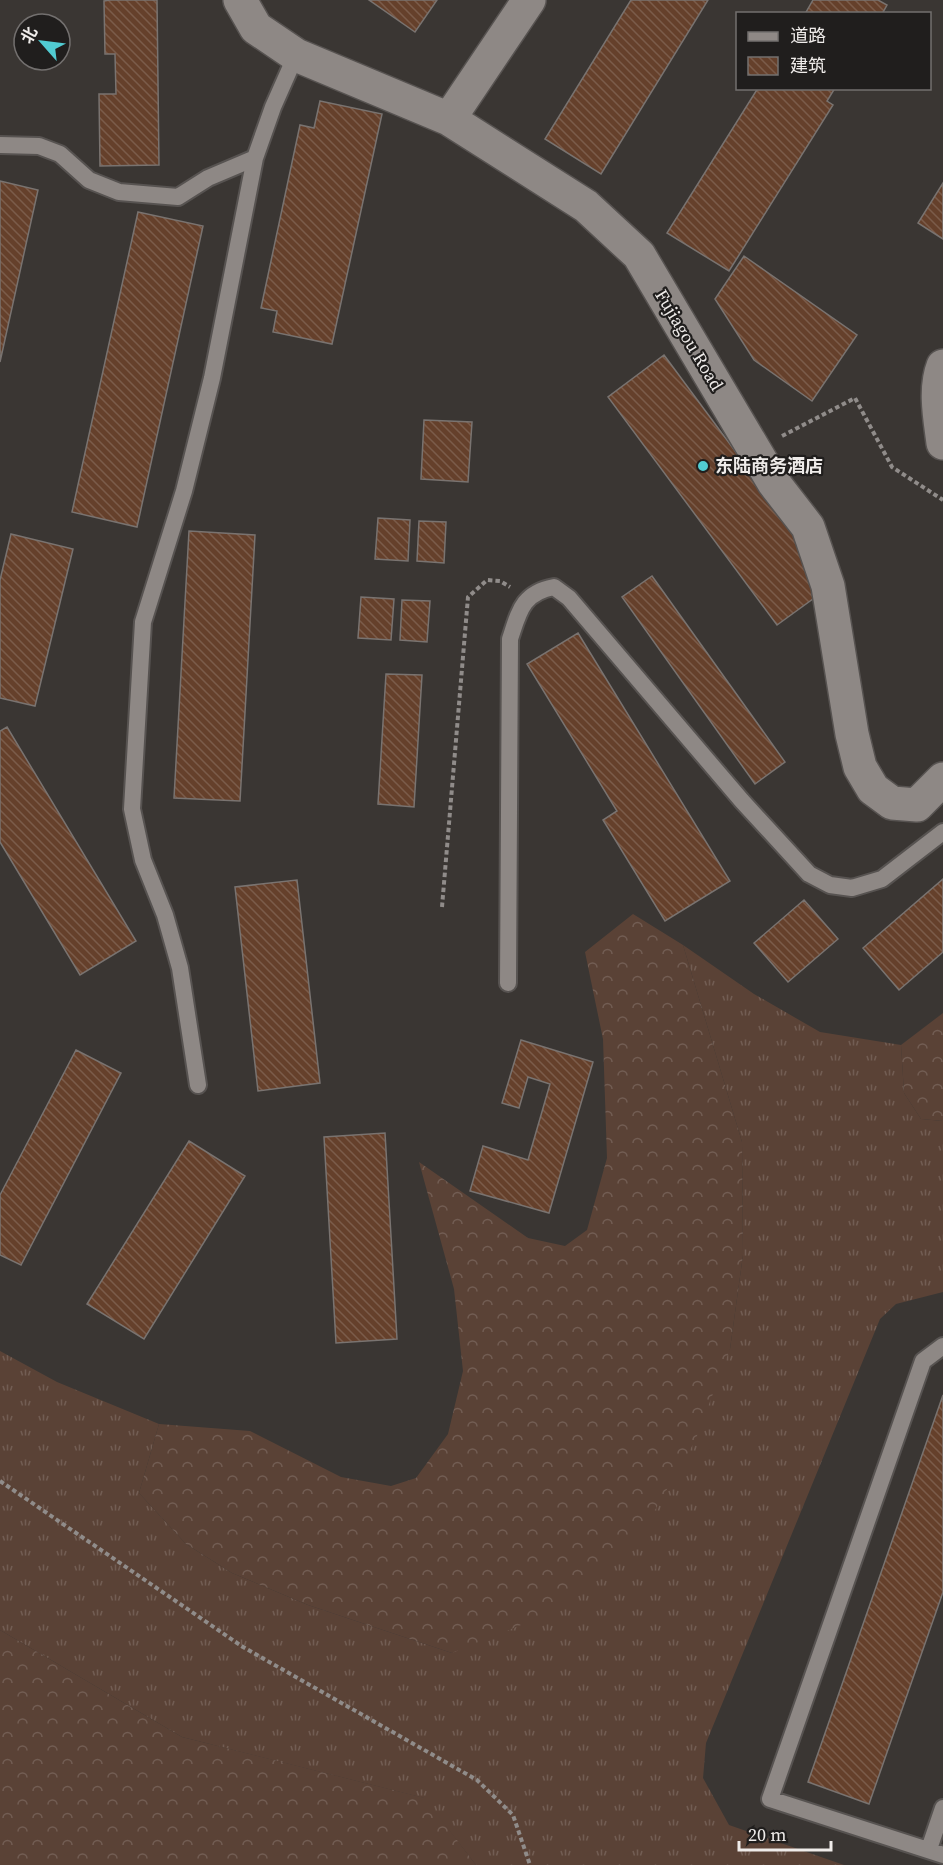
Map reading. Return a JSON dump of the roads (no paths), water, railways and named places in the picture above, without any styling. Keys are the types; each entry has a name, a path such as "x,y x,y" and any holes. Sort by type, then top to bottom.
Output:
{"street":[{"name":"Fujiagou Road","path":"240,0 256,28 296,55 448,119 586,206 639,255 774,483 808,527 828,586 852,734 860,767 873,789 892,803 917,805 943,779"},
{"path":"448,119 529,0"},
{"path":"943,366 940,375 943,443"}],"lane":[{"path":"198,1085 180,968 165,915 143,860 132,808 143,622 184,491 212,378 255,158 273,107 296,55"},
{"path":"0,145 39,146 60,154 89,180 118,192 178,197 208,178 255,158"},
{"path":"507,983 510,639 521,607 538,590 554,587 569,598 742,801 809,874 830,885 852,888 882,879 943,832"},
{"path":"943,1346 922,1361 770,1799 936,1852 943,1808"}],"place":[{"name":"东陆商务酒店","path":"703,466"}]}
